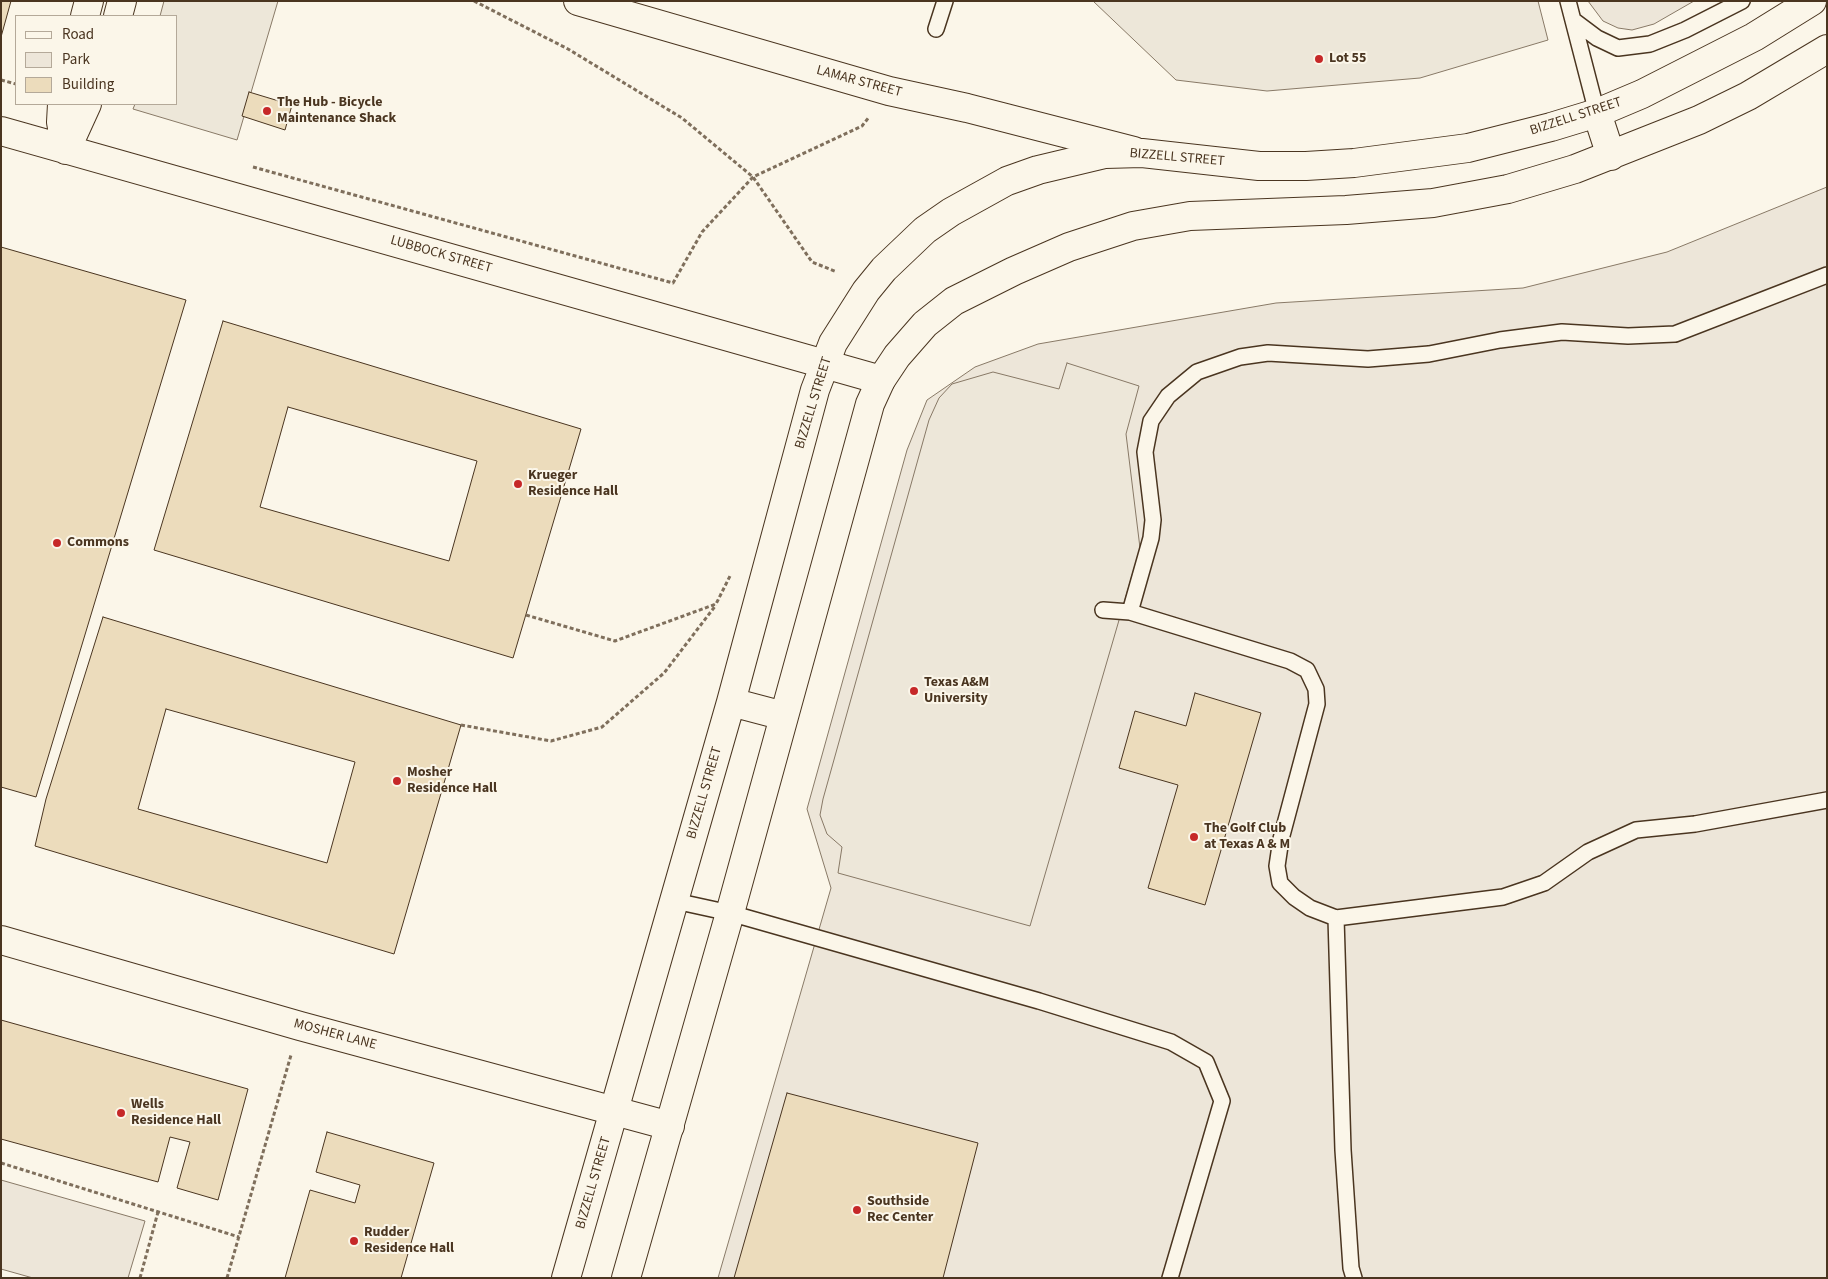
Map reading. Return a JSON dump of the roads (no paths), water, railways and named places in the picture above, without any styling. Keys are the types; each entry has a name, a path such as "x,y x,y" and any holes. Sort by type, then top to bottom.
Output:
{"street":[{"path":"85,15 89,1"},
{"path":"118,15 122,1"},
{"name":"LAMAR STREET","path":"578,1 889,91 967,108 1142,153"},
{"name":"BIZZELL STREET","path":"566,1278 675,901 824,364 845,322 884,269 925,230 951,212 1007,181 1038,170 1105,154 1142,153 1259,166 1354,163 1468,148 1597,112 1642,94 1698,68 1754,38 1812,1"},
{"path":"626,1278 730,913 870,404 881,380 897,356 925,324 954,301 1040,258 1102,235 1133,226 1190,216 1346,210 1460,199 1518,186 1575,169 1699,120 1748,96 1827,49"},
{"path":"62,105 60,122 66,150"},
{"path":"66,150 87,105"},
{"path":"1597,112 1611,156"},
{"name":"LUBBOCK STREET","path":"1,131 881,380"},
{"path":"731,702 784,716"},
{"name":"MOSHER LANE","path":"1,940 300,1026 670,1126"}],"lane":[{"path":"936,29 945,1"},
{"path":"1568,1 1597,112"},
{"path":"1573,20 1597,38 1618,48 1650,44 1685,30 1742,1"},
{"path":"1130,612 1151,538 1153,520 1145,452 1151,421 1168,396 1197,372 1240,357 1268,353 1368,359 1429,354 1500,340 1562,332 1628,336 1675,334 1827,275"},
{"path":"1103,610 1130,612 1290,661 1306,670 1316,689 1317,704 1281,839 1277,866 1280,883 1294,897 1310,908 1336,918 1503,897 1544,883 1588,852 1636,830 1695,824 1827,800"},
{"path":"675,901 730,913 1039,1001 1162,1039 1206,1062 1222,1101 1170,1278"},
{"path":"1336,918 1343,1150 1354,1278"}],"place":[{"name":"Lot 55","path":"1319,59"},
{"name":"The Hub - Bicycle Maintenance Shack","path":"267,111"},
{"name":"Krueger Residence Hall","path":"518,484"},
{"name":"Commons","path":"57,543"},
{"name":"Texas A&M University","path":"914,691"},
{"name":"Mosher Residence Hall","path":"397,781"},
{"name":"The Golf Club at Texas A & M","path":"1194,837"},
{"name":"Wells Residence Hall","path":"121,1113"},
{"name":"Southside Rec Center","path":"857,1210"},
{"name":"Rudder Residence Hall","path":"354,1241"}]}
